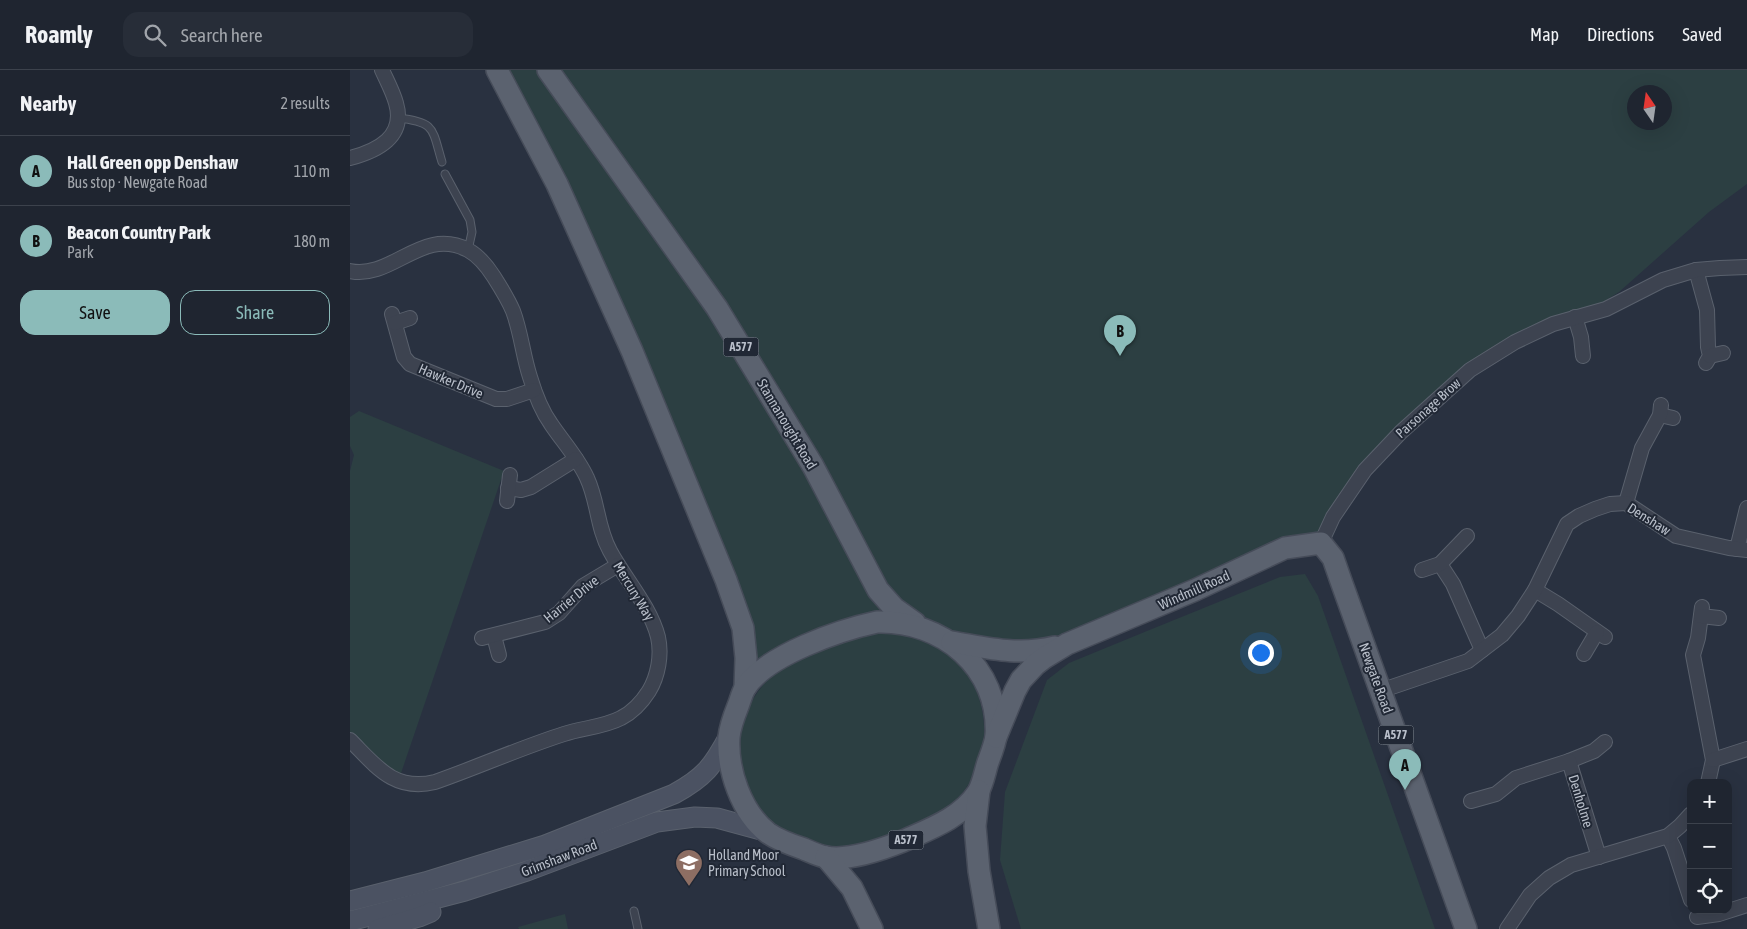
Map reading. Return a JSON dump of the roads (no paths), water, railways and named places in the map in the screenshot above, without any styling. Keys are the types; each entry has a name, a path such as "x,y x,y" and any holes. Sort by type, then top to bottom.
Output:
{"main road":[{"name":"A577","path":"497,70 558,184 632,351 726,580 743,628 746,658 745,688 729,736 730,763 741,798 751,814 768,832 794,846 826,857 856,856 892,845 944,823 965,807 979,791"},
{"name":"Stannanought Road","path":"548,70 717,308 813,466 878,590 894,608 922,628"},
{"name":"Windmill Road","path":"996,737 1014,691 1027,672 1044,658 1068,644 1196,590 1284,548 1321,543"},
{"name":"Newgate Road","path":"1321,543 1333,558 1466,929"},
{"name":"A577","path":"745,688 772,663 793,651 858,626 877,622 896,622 922,628 949,641 968,656 988,689 994,710 996,737 979,791 975,826 979,871 989,929"},
{"name":"Windmill Road","path":"949,641 1011,652 1025,652 1068,644"},
{"name":"Grimshaw Road","path":"350,901 425,882 545,845 674,794 705,774 716,760 729,736"},
{"name":"Grimshaw Road","path":"350,921 449,896 527,871 639,828 672,819 717,818 768,832"},
{"path":"826,857 852,888 872,929"},
{"path":"378,929 419,917 527,871"},
{"path":"350,890 425,882"}],"street":[{"path":"350,158 366,154 381,147 392,134 398,118 396,102 382,70"},
{"name":"Mercury Way","path":"350,271 360,273 377,269 420,248 430,245 448,244 468,250 487,266 508,301 516,320 534,390 550,423 576,459 590,487 605,542 649,614 656,630 660,648 656,673 649,692 636,707 622,717 607,723 564,734 426,784 408,784 389,777 350,740"},
{"name":"Parsonage Brow","path":"1321,543 1333,517 1365,470 1400,432 1470,370 1515,342 1553,324 1606,309 1663,280 1696,270 1747,268"},
{"path":"1696,270 1707,310 1708,347 1713,357"},
{"path":"1575,317 1581,337 1582,358"},
{"name":"Hawker Drive","path":"410,318 393,318 404,357 410,364 496,399 507,399 534,390"},
{"path":"1626,503 1642,448 1665,412"},
{"path":"508,488 521,490 531,487 576,459"},
{"name":"Denshaw","path":"1380,691 1468,661 1502,635 1536,590 1567,524 1595,509 1610,504 1626,503 1676,536 1742,550"},
{"path":"1742,550 1747,508"},
{"path":"1422,570 1440,564 1467,536"},
{"path":"1440,564 1453,584 1482,650"},
{"name":"Harrier Drive","path":"499,655 488,637 536,625 552,618 583,586 618,565"},
{"path":"1536,590 1601,635 1584,654"},
{"path":"1709,779 1713,760 1693,655 1698,638 1701,612 1719,618"},
{"path":"1569,761 1594,751 1605,742"},
{"path":"1713,760 1747,749"},
{"name":"Denholme","path":"1476,796 1496,794 1516,778 1569,761 1598,856"},
{"path":"1507,929 1530,895 1549,878 1571,865 1668,836 1687,818"},
{"path":"1668,836 1687,888"},
{"path":"1695,919 1747,905"}],"lane":[{"path":"398,118 417,120 430,128 442,162"},
{"path":"445,174 470,220 472,232 468,250"},
{"path":"634,911 638,929"}],"place":[{"name":"Beacon Country Park","path":"1120,356"},
{"name":"Hall Green opp Denshaw","path":"1405,790"},
{"name":"Holland Moor Primary School","path":"689,887"}]}
